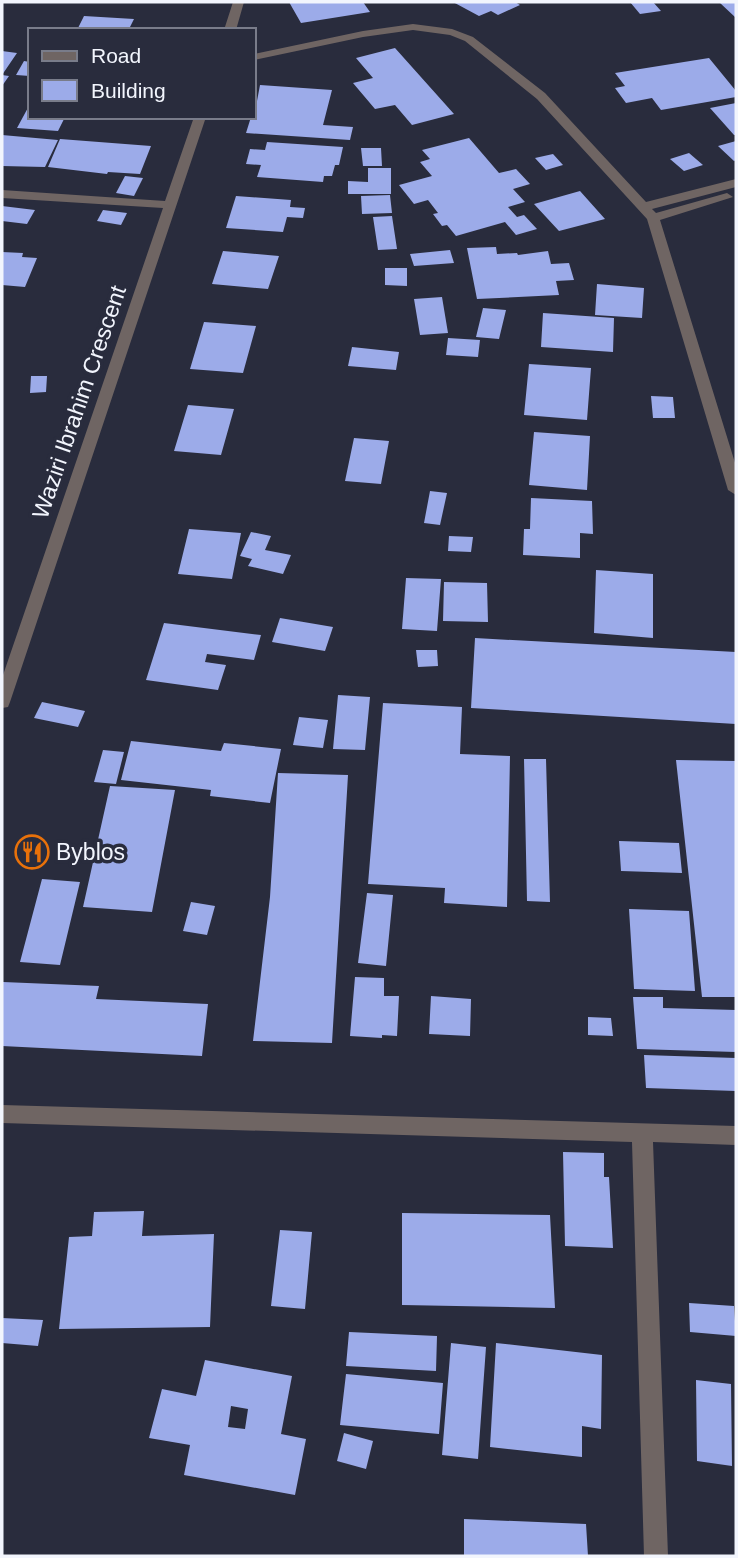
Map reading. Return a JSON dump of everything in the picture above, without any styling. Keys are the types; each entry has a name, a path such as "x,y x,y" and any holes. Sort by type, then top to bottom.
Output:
{"street":[{"path":"231,28 239,2"},
{"path":"256,57 413,27 452,32 469,39 541,96 653,218 736,490"},
{"name":"Waziri Ibrahim Crescent","path":"2,702 199,119"},
{"path":"643,207 736,183"},
{"path":"2,194 169,205"},
{"path":"653,218 736,195"},
{"path":"2,1114 736,1135"},
{"path":"642,1134 656,1556"}],"building":[{"path":"289,2 363,2 370,12 301,23"},
{"path":"453,2 515,2 520,5 498,15 491,11 479,16"},
{"path":"630,2 653,2 661,11 640,14"},
{"path":"719,2 736,2 736,18"},
{"path":"84,16 134,19 130,27 141,27 140,28 78,28"},
{"path":"395,48 454,114 412,125 395,105 375,109 353,83 373,78 356,58"},
{"path":"2,51 17,53 2,75"},
{"path":"709,58 736,91 736,97 661,110 652,98 626,103 615,88 625,86 615,73"},
{"path":"24,61 28,62 28,76 16,75"},
{"path":"2,75 9,76 2,86"},
{"path":"260,85 332,90 323,125 353,127 350,140 246,133 250,119 256,119"},
{"path":"736,103 736,135 734,135 710,108"},
{"path":"28,108 28,119 64,119 58,131 17,128"},
{"path":"2,135 58,140 45,167 2,166"},
{"path":"469,138 499,173 516,169 530,184 513,189 525,202 508,207 517,217 524,215 537,229 516,235 505,222 456,236 447,225 442,226 433,214 438,213 428,200 414,204 399,185 432,176 420,162 430,159 422,150"},
{"path":"60,139 151,146 140,174 107,174 48,167"},
{"path":"736,141 736,160 734,161 718,146"},
{"path":"267,142 343,147 339,165 335,165 332,176 324,176 323,182 257,177 261,165 246,164 250,149 265,150"},
{"path":"361,148 381,148 382,166 363,166"},
{"path":"689,153 703,165 684,171 670,159"},
{"path":"553,154 563,165 546,170 535,158"},
{"path":"368,168 391,168 391,194 348,194 348,181 368,182"},
{"path":"125,176 143,178 134,196 116,193"},
{"path":"580,191 605,219 559,231 534,204"},
{"path":"390,195 392,213 362,214 361,196"},
{"path":"236,196 291,200 290,207 305,208 303,218 287,217 283,232 226,228"},
{"path":"2,206 35,210 27,224 2,221"},
{"path":"103,210 127,213 121,225 97,221"},
{"path":"392,216 397,249 378,250 373,217"},
{"path":"496,247 497,254 518,255 548,251 551,264 569,263 574,280 556,281 559,295 477,299 467,248"},
{"path":"450,250 454,263 414,266 410,254"},
{"path":"223,251 279,256 268,289 212,284"},
{"path":"2,252 23,253 22,257 37,258 25,287 2,285"},
{"path":"385,268 407,268 407,286 385,285"},
{"path":"597,284 644,288 642,318 595,315"},
{"path":"442,297 448,333 420,335 414,299"},
{"path":"483,308 506,310 499,339 476,337"},
{"path":"543,313 614,318 613,352 541,347"},
{"path":"204,322 256,326 243,373 190,369"},
{"path":"448,338 480,340 478,357 446,355"},
{"path":"352,347 399,352 396,370 348,366"},
{"path":"529,364 591,368 587,420 524,415"},
{"path":"31,376 47,376 46,392 30,393"},
{"path":"651,396 673,397 675,418 653,418"},
{"path":"188,405 234,409 221,455 174,451"},
{"path":"534,432 590,436 587,490 529,485"},
{"path":"354,438 389,441 381,484 345,481"},
{"path":"430,491 447,493 440,525 424,523"},
{"path":"531,498 592,501 593,534 580,533 580,558 523,555 524,529 530,529"},
{"path":"189,529 241,533 232,579 178,574"},
{"path":"251,532 271,536 265,550 291,555 283,574 248,566 252,559 240,556"},
{"path":"449,536 473,537 471,552 448,551"},
{"path":"596,570 653,574 653,638 594,633"},
{"path":"406,578 441,579 437,631 402,629"},
{"path":"444,582 487,583 488,622 443,621"},
{"path":"280,618 333,627 325,651 272,642"},
{"path":"164,623 261,635 254,660 207,654 205,662 226,665 218,690 146,680"},
{"path":"475,638 736,652 736,724 471,708"},
{"path":"416,650 437,650 438,666 418,667"},
{"path":"338,695 370,697 365,750 333,749"},
{"path":"42,702 85,711 78,727 34,718"},
{"path":"383,703 462,707 460,754 510,756 507,907 444,903 445,888 368,884"},
{"path":"299,717 328,720 323,748 293,745"},
{"path":"131,741 221,751 224,743 281,749 270,803 210,796 211,790 121,780"},
{"path":"103,750 124,752 116,784 94,782"},
{"path":"524,759 546,759 550,902 527,901"},
{"path":"676,760 736,761 736,997 702,997"},
{"path":"278,773 348,775 332,1043 253,1041 270,897"},
{"path":"110,786 175,790 152,912 83,907"},
{"path":"619,841 679,843 682,873 621,871"},
{"path":"42,879 80,882 60,965 20,962"},
{"path":"367,893 393,895 386,966 358,963"},
{"path":"191,902 215,906 207,935 183,931"},
{"path":"629,909 689,911 695,991 634,989"},
{"path":"355,977 384,978 384,996 399,996 397,1036 350,1036"},
{"path":"3,982 99,986 96,999 208,1004 202,1056 2,1046"},
{"path":"431,996 471,999 470,1036 429,1034"},
{"path":"633,997 663,997 663,1008 736,1010 736,1052 637,1049"},
{"path":"588,1017 611,1018 613,1036 588,1035"},
{"path":"644,1055 736,1058 736,1091 646,1088"},
{"path":"563,1152 604,1153 604,1177 609,1177 613,1248 565,1246"},
{"path":"144,1211 142,1236 214,1234 210,1327 59,1329 69,1237 92,1236 94,1212"},
{"path":"402,1213 550,1215 555,1308 402,1305"},
{"path":"280,1230 312,1232 305,1309 271,1306"},
{"path":"689,1303 734,1306 736,1336 690,1332"},
{"path":"2,1318 43,1320 38,1346 2,1343"},
{"path":"349,1332 437,1336 436,1371 346,1366"},
{"path":"451,1343 486,1347 478,1459 442,1455"},
{"path":"496,1343 602,1355 601,1429 582,1426 582,1457 490,1447"},
{"path":"205,1360 292,1376 281,1434 306,1439 295,1495 184,1475 190,1445 149,1438 162,1389 196,1396","holes":["231,1406 248,1409 245,1429 228,1427"]},
{"path":"346,1374 443,1383 439,1434 340,1425"},
{"path":"696,1380 731,1384 732,1466 697,1461"},
{"path":"344,1433 373,1441 366,1469 337,1461"},
{"path":"464,1519 586,1524 588,1556 464,1556"}],"place":[{"name":"Byblos","path":"32,852"}]}
